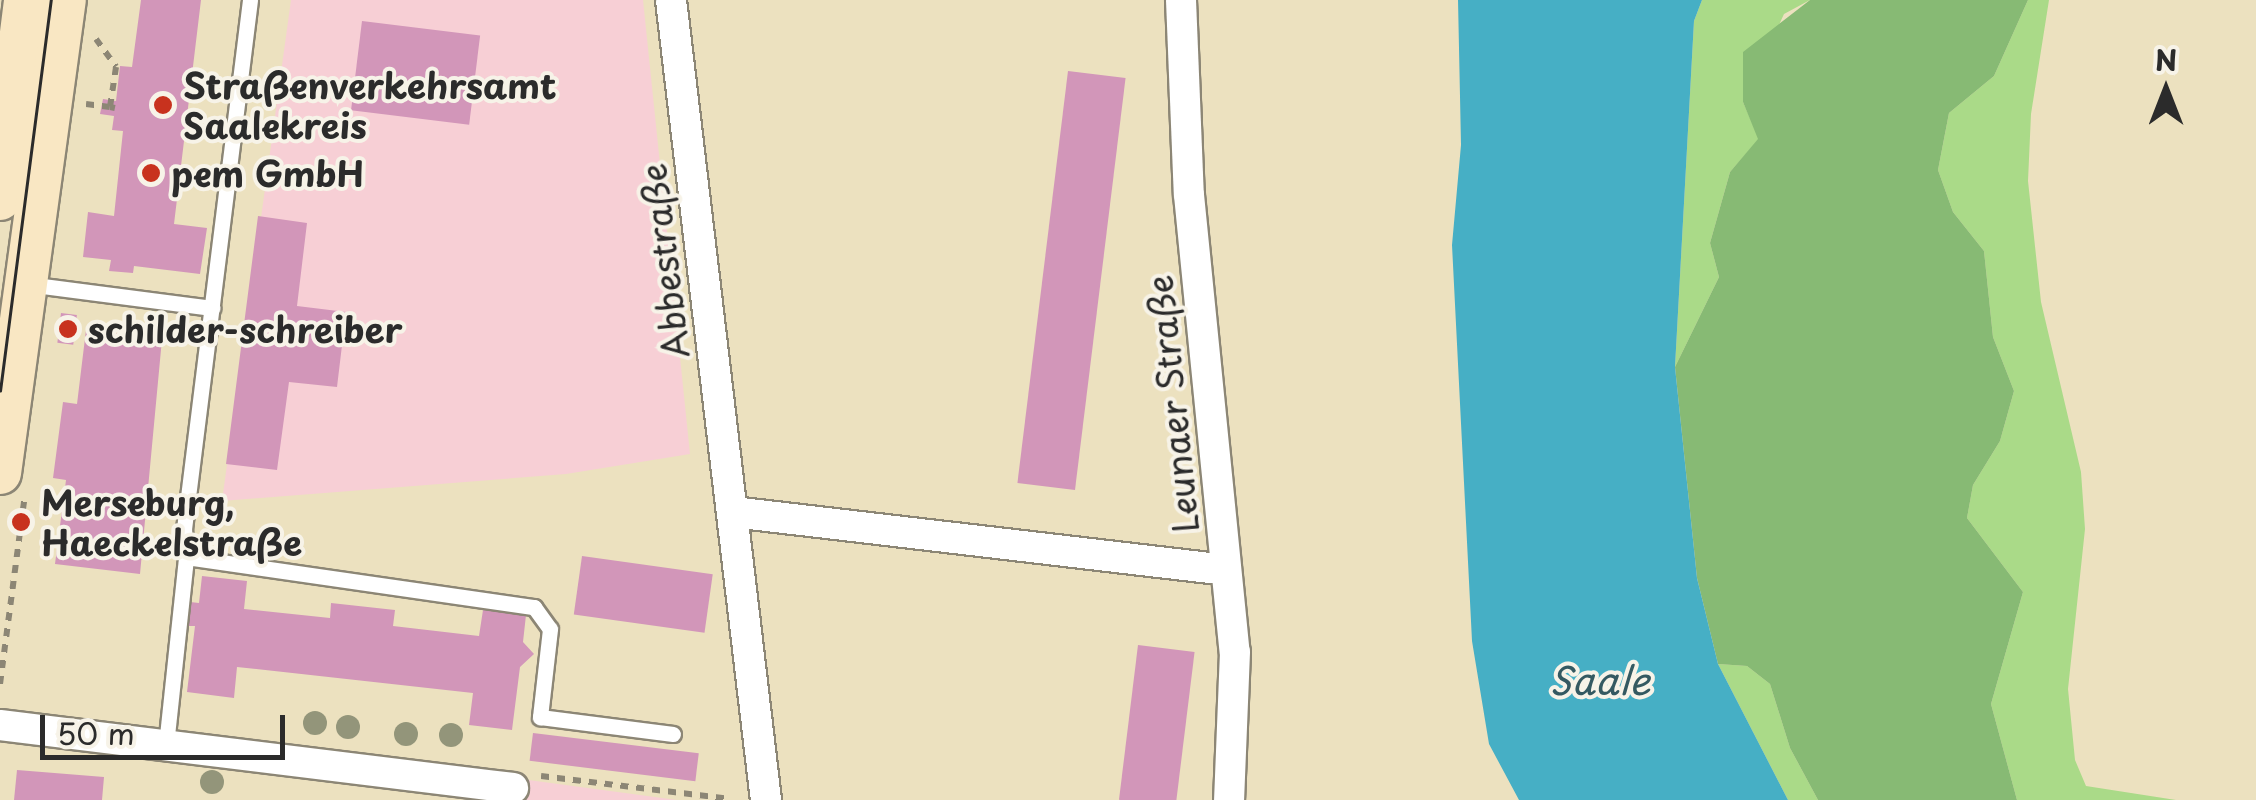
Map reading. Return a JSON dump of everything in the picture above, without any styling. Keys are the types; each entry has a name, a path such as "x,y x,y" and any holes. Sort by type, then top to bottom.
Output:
{"main road":[{"path":"0,198 25,0"},
{"path":"0,474 26,284 77,16"}],"street":[{"name":"Abbestraße","path":"670,0 766,800"},
{"name":"Leunaer Straße","path":"1174,1 1235,652 1228,800"},
{"path":"733,512 1226,570"},
{"path":"0,725 166,744 418,789 522,782"}],"lane":[{"path":"166,744 212,308 250,0"},
{"path":"26,284 212,308"},
{"path":"186,557 534,607 550,629 540,718 673,734"}],"path":[{"path":"77,16 116,68 112,107 99,106"},
{"path":"0,684 21,522"},
{"path":"522,782 731,800"}],"shaded area":[{"path":"291,0 643,0 690,454 566,474 222,501"},
{"path":"521,779 677,800 519,800"}],"green space":[{"path":"1702,0 1810,0 1784,14 1743,102 1759,139 1730,172 1710,243 1719,277 1675,367 1694,21"},
{"path":"1810,0 2028,0 1994,76 1949,113 1938,170 1953,212 1984,251 1993,337 2014,391 2000,441 1973,485 1967,518 2023,592 1991,704 2017,800 1818,800 1790,748 1770,684 1747,666 1718,664 1697,578 1675,367 1719,277 1710,243 1730,172 1758,139 1743,102 1743,52"},
{"path":"2028,0 2049,0 2031,114 2028,181 2041,302 2081,472 2085,529 2068,689 2075,760 2086,786 2176,800 2017,800 1991,704 2023,592 1967,518 1973,485 2000,441 2014,391 1993,337 1984,251 1953,212 1938,170 1949,113 1994,76"},
{"path":"1718,664 1747,666 1770,684 1790,748 1818,800 1788,800"}],"water":[{"name":"Saale","path":"1458,0 1702,0 1694,21 1675,367 1697,578 1718,664 1788,800 1519,800 1489,744 1472,641 1452,245 1461,145"}],"building":[{"path":"141,0 201,0 174,224 207,228 200,274 134,266 133,273 109,271 111,260 83,257 88,212 114,216 123,131 112,130 114,116 100,114 103,99 116,101 120,66 132,67"},
{"path":"362,21 480,36 469,125 351,110"},
{"path":"1068,71 1126,78 1075,490 1017,483"},
{"path":"258,216 307,223 297,306 346,312 337,387 289,382 277,470 226,464"},
{"name":"schilder-schreiber","path":"61,313 77,315 73,345 57,343"},
{"path":"86,330 162,339 140,574 55,564 66,480 53,478 63,402 77,404"},
{"path":"582,556 713,574 705,633 574,614"},
{"path":"202,576 247,581 244,609 330,618 331,603 395,610 393,626 479,636 483,610 526,615 523,642 534,654 520,667 512,730 469,725 473,693 237,667 234,698 187,692 195,626 187,626 190,602 199,603"},
{"path":"1138,645 1195,652 1176,800 1119,800"},
{"path":"533,733 699,753 695,781 530,761"},
{"path":"17,770 104,777 102,800 14,800"}],"tram line":[{"path":"0,391 51,0"}],"place":[{"name":"Straßenverkehrsamt Saalekreis","path":"163,105"},
{"name":"pem GmbH","path":"151,173"},
{"name":"schilder-schreiber","path":"68,329"},
{"name":"Merseburg, Haeckelstraße","path":"21,522"}]}
